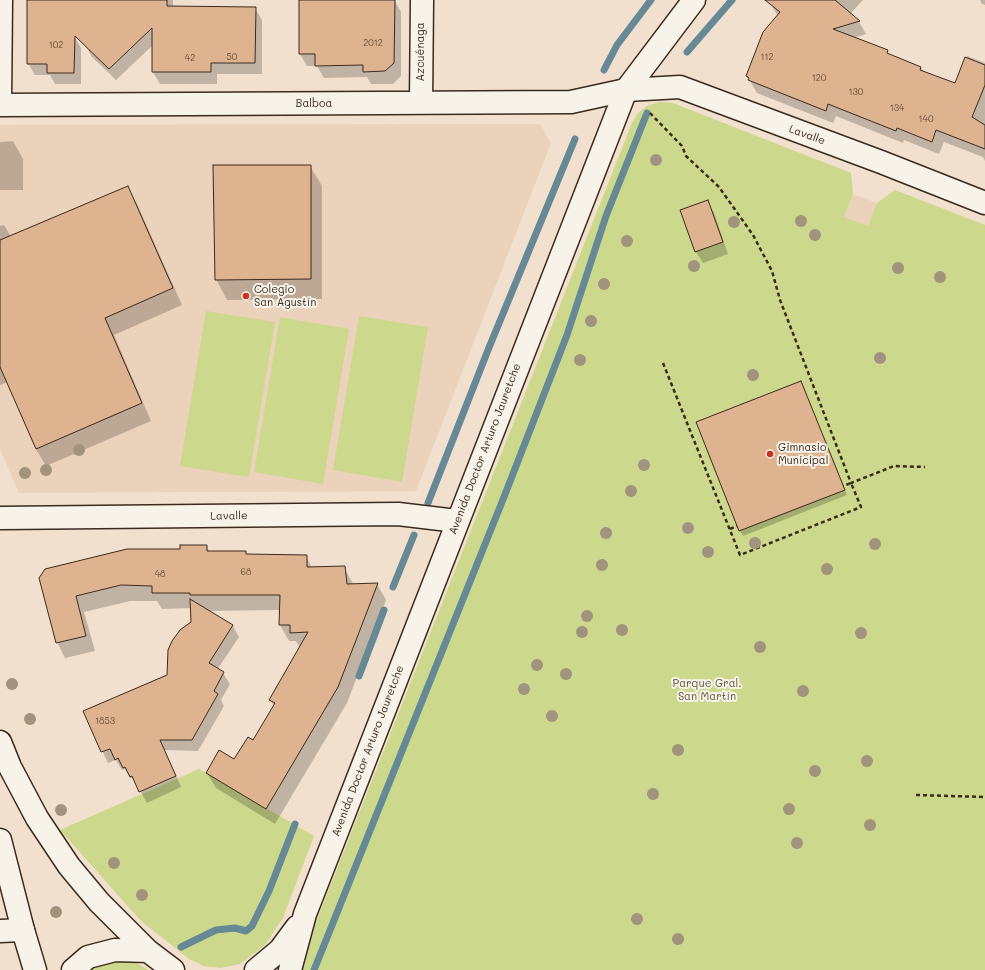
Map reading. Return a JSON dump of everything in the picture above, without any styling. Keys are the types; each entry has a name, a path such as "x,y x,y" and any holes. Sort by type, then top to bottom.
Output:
{"street":[{"path":"0,105 1,0"},
{"name":"Azcuénaga","path":"421,103 422,0"},
{"name":"Avenida Doctor Arturo Jauretche","path":"290,970 305,914 626,90 694,0"},
{"name":"Lavalle","path":"626,90 680,87 881,162 985,203"},
{"name":"Balboa","path":"0,105 571,102 626,90"},
{"name":"Lavalle","path":"0,518 398,514 457,521"},
{"path":"0,742 10,767 37,818 69,866 99,902 148,951 173,970"},
{"path":"0,840 35,970"},
{"name":"Avenida Doctor Arturo Jauretche","path":"256,970 280,950 305,914"},
{"path":"0,931 23,930"},
{"path":"73,970 88,957 115,950 148,951"}],"path":[{"path":"647,110 682,146 686,156 719,187 753,235 772,271 780,300 860,507 740,555 663,364"},
{"path":"843,486 894,466 925,468"},
{"path":"730,529 737,526"},
{"path":"916,795 985,798"}],"shaded area":[{"name":"Colegio San Agustín","path":"540,124 551,143 416,491 19,493 0,449 0,125"},
{"path":"853,194 877,203 868,226 844,217"}],"green space":[{"name":"Parque Gral. San Martín","path":"659,102 673,103 851,173 853,194 844,217 868,226 877,203 895,190 985,225 985,970 297,970 632,123 638,113 647,106"},
{"path":"206,311 275,322 249,477 180,466"},
{"path":"359,316 428,327 402,482 333,470"},
{"path":"280,317 349,329 323,484 254,472"},
{"path":"199,769 314,836 283,918 265,945 240,964 221,968 204,966 189,959 141,921 60,830"},
{"path":"112,960 132,961 149,970 91,970"}],"building":[{"path":"27,0 167,0 167,6 256,7 255,63 211,63 211,72 152,72 152,28 109,69 75,36 74,73 47,73 47,64 27,64"},
{"path":"299,0 395,0 394,63 385,71 363,72 363,65 315,66 315,54 299,54"},
{"path":"765,0 835,0 860,21 833,29 888,50 887,53 921,67 920,70 955,83 965,57 985,65 985,85 972,117 985,125 985,149 936,130 932,142 897,128 896,131 828,104 826,111 748,80 749,78 746,76 763,32 780,12"},
{"path":"213,165 311,165 311,279 215,280"},
{"path":"128,186 173,288 105,318 142,403 36,449 0,367 0,240"},
{"path":"708,200 723,242 695,252 680,210"},
{"name":"Gimnasio Municipal","path":"801,381 845,490 739,531 696,422"},
{"path":"180,545 207,545 207,551 246,551 246,554 307,555 307,567 345,566 347,584 378,583 338,687 266,809 206,773 219,750 234,759 248,737 253,740 275,703 269,700 308,632 290,633 290,625 279,625 280,595 190,595 190,593 152,593 152,586 121,585 76,596 86,636 56,643 39,578 45,569 127,549 180,549"},
{"path":"190,599 233,625 209,663 224,672 214,691 218,694 192,740 160,740 176,776 139,792 132,776 130,777 125,767 123,768 118,758 115,760 110,749 101,752 83,711 167,675 168,650 172,641 180,630 191,622"}],"waterway":[{"path":"604,70 617,45 651,0"},
{"path":"687,52 732,0"},
{"path":"314,970 504,497 567,335 606,216 647,113"},
{"path":"428,503 488,350 575,139"},
{"path":"393,587 414,535"},
{"path":"359,676 384,610"},
{"path":"181,947 216,930 235,928 246,931 252,926 269,891 295,824"}],"place":[{"name":"Colegio San Agustín","path":"246,296"},
{"name":"Gimnasio Municipal","path":"770,454"}]}
